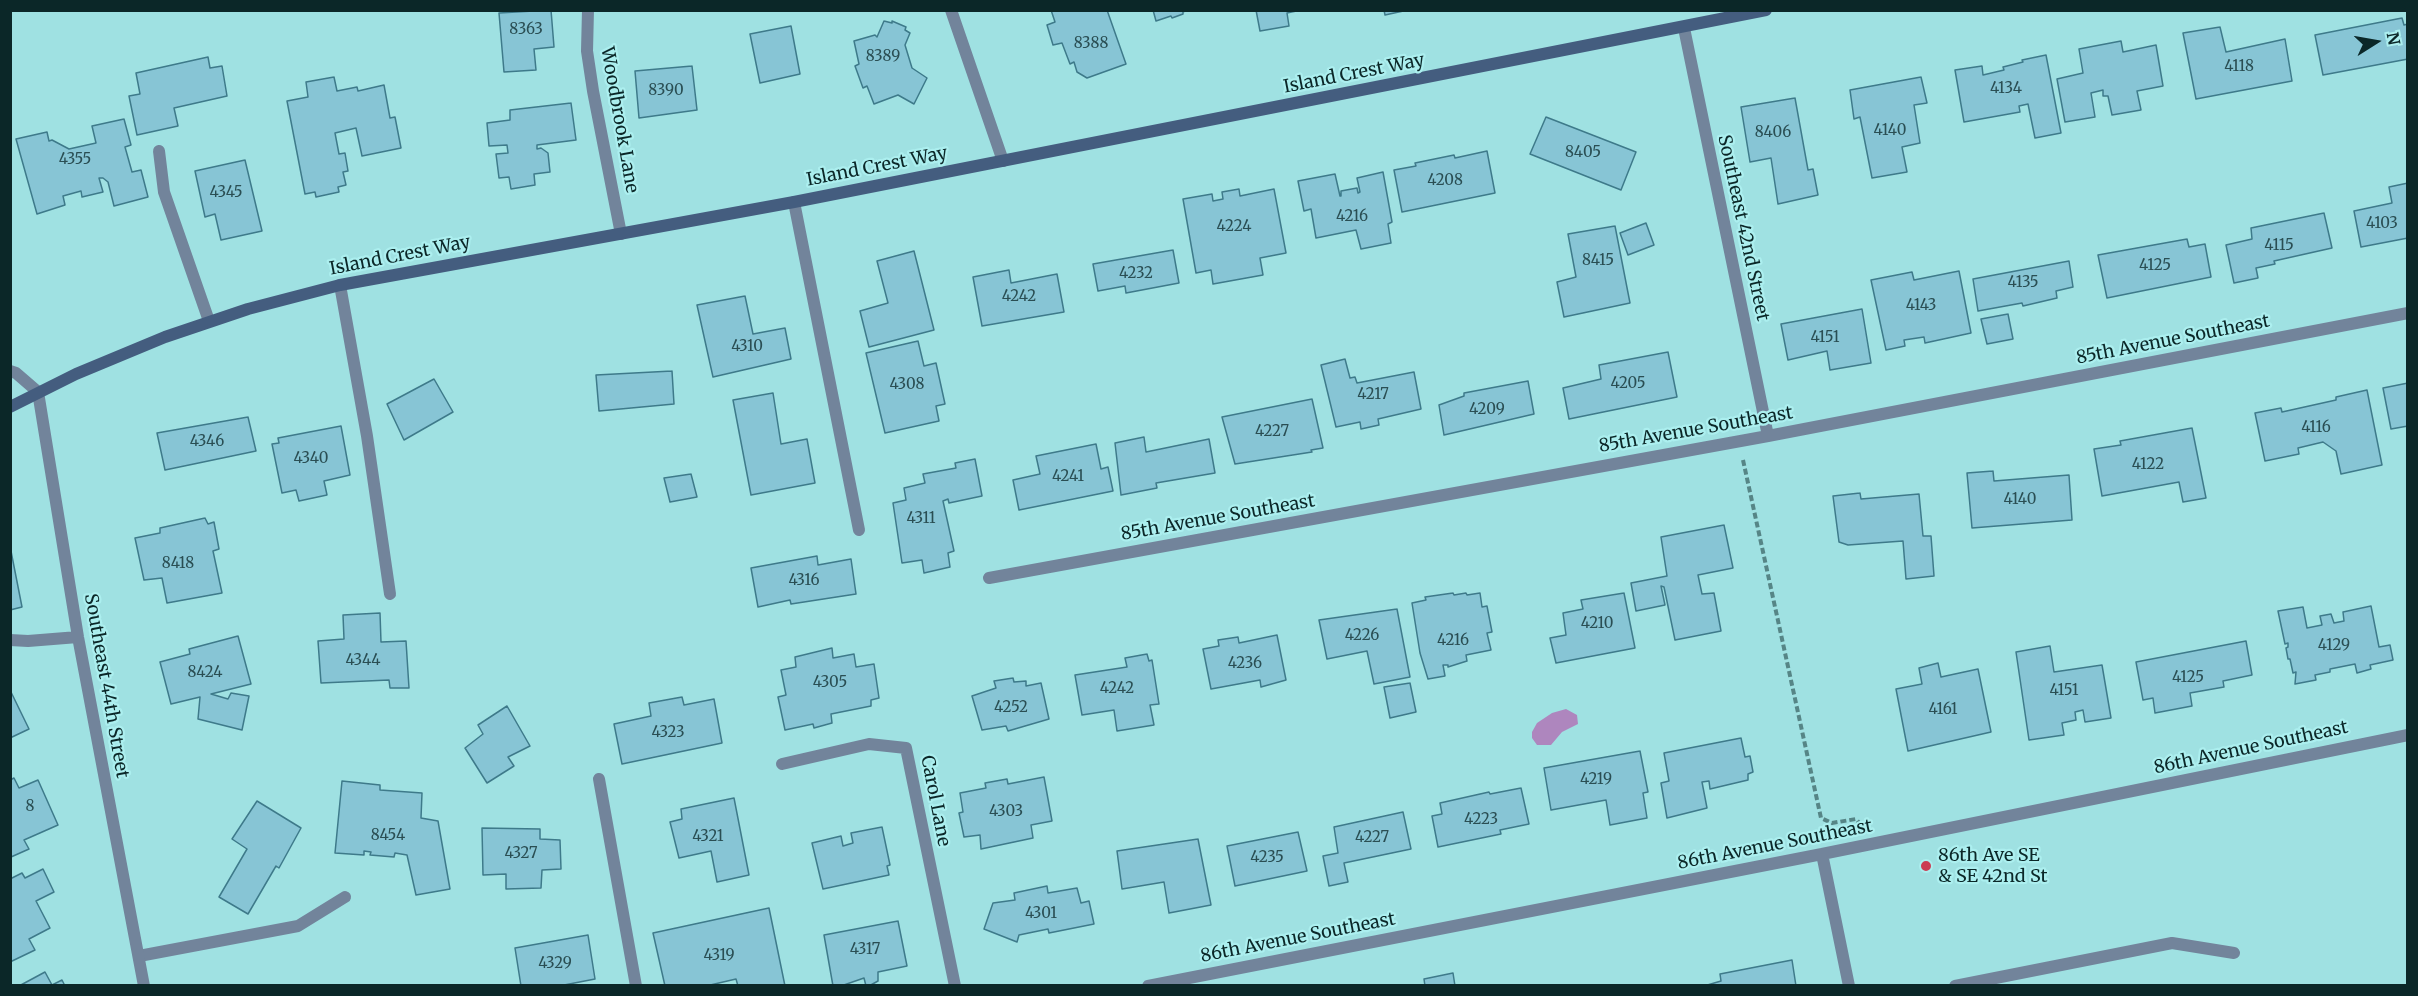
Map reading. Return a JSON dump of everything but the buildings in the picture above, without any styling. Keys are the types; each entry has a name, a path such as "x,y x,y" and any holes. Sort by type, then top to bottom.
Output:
{"main road":[{"name":"Island Crest Way","path":"10,407 121,355 209,321 340,285 794,202 1767,10"}],"street":[{"name":"Woodbrook Lane","path":"588,10 587,51 621,234"},
{"path":"951,10 1003,161"},
{"name":"Southeast 42nd Street","path":"1684,28 1768,436"},
{"path":"159,151 164,192 209,321"},
{"path":"794,202 859,530"},
{"path":"340,285 367,436 390,594"},
{"name":"85th Avenue Southeast","path":"989,578 1768,436 2408,313"},
{"path":"10,370 38,392"},
{"name":"Southeast 44th Street","path":"38,392 78,637 144,986"},
{"path":"10,640 78,637"},
{"name":"86th Avenue Southeast","path":"1148,986 1822,854 2408,735"},
{"name":"Carol Lane","path":"782,764 869,744 906,748 955,986"},
{"path":"599,779 636,986"},
{"path":"1822,854 1849,986"},
{"path":"139,956 298,926 345,897"},
{"path":"1955,986 2172,943 2234,953"}],"path":[{"path":"1738,441 1821,818 1832,823 1856,819 1861,825"}],"shaded area":[{"path":"1566,709 1577,715 1578,724 1562,732 1551,745 1537,745 1532,738 1532,732 1537,723 1552,713"}],"place":[{"name":"86th Ave SE & SE 42nd St","path":"1926,866"}]}
